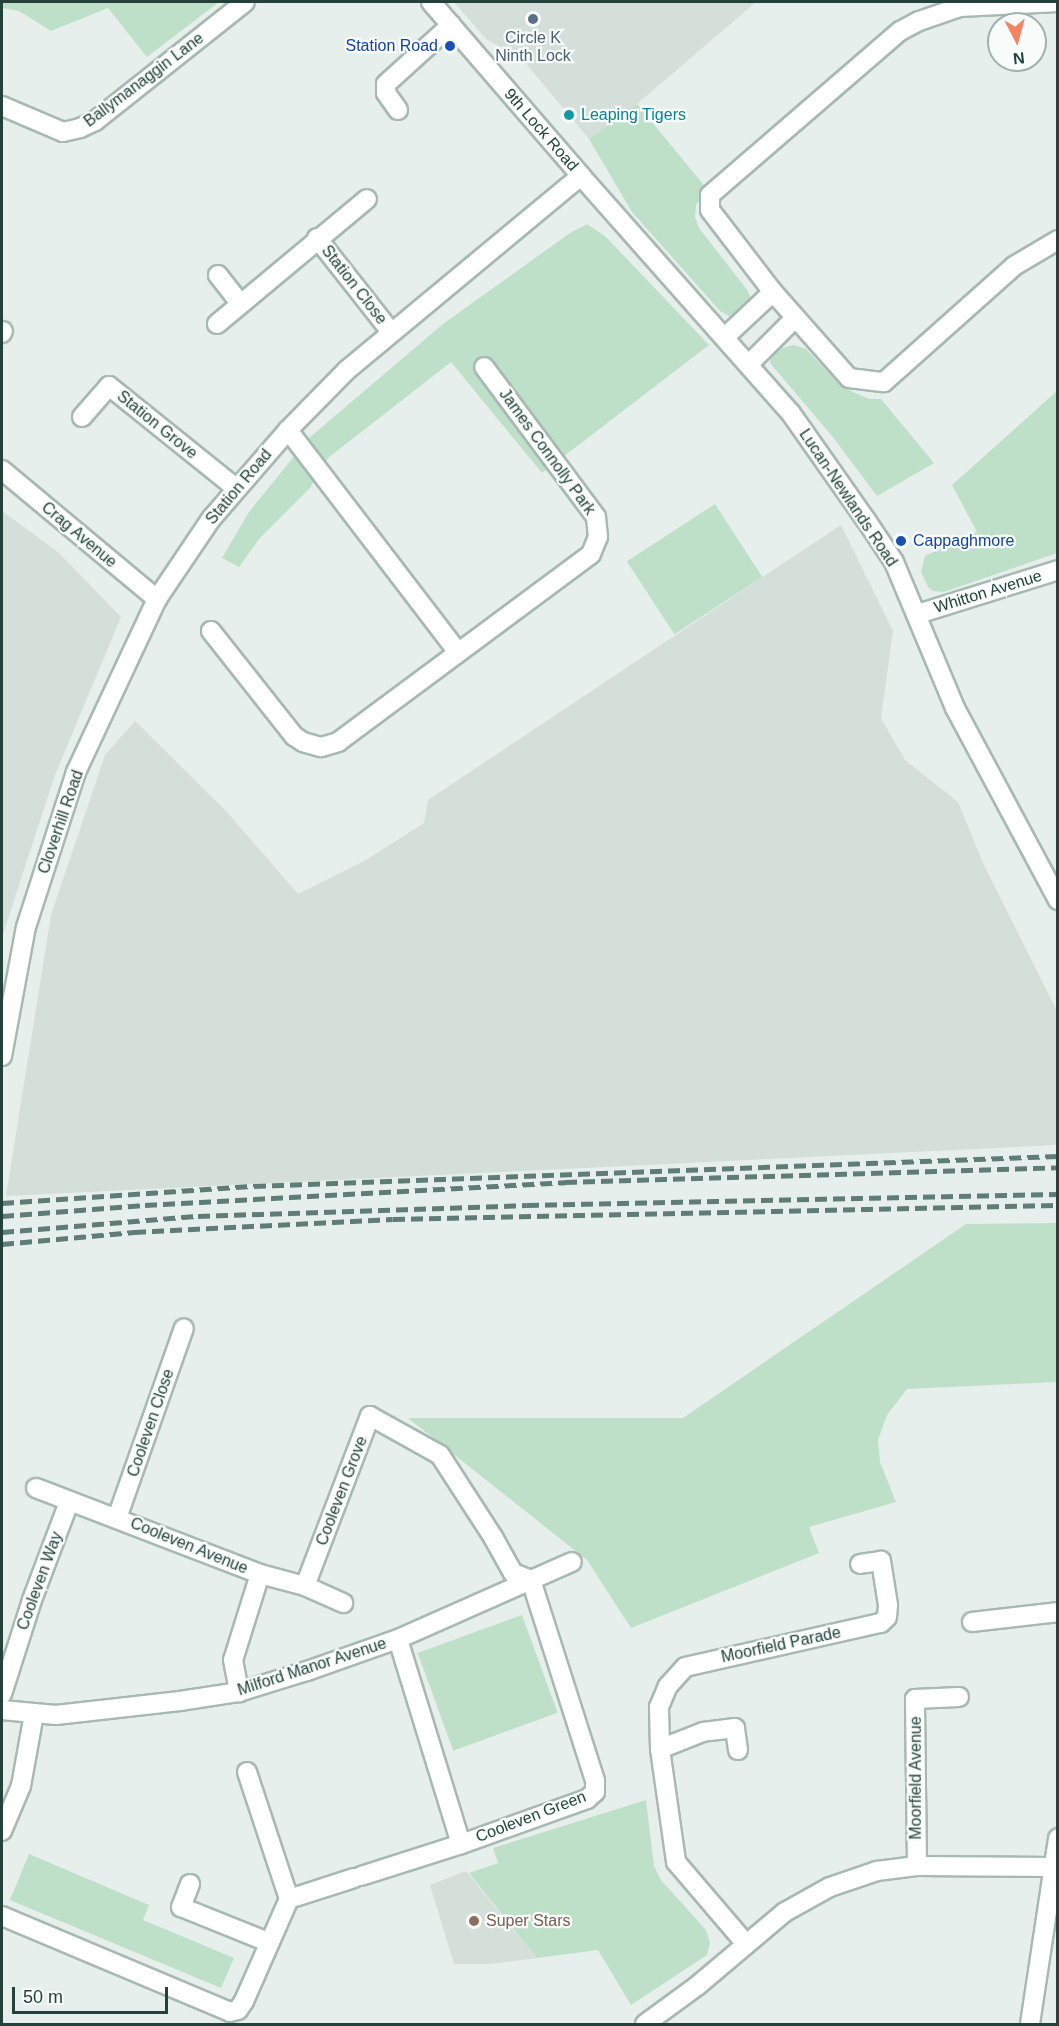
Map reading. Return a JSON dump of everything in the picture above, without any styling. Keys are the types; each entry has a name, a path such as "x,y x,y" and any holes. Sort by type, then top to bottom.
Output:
{"street":[{"name":"Ballymanaggin Lane","path":"2,106 63,132 80,128 94,121 245,2"},
{"name":"9th Lock Road","path":"431,2 581,176"},
{"path":"1058,2 960,7 919,21 900,31 710,195 710,210 717,223 795,318 849,378 884,382 1014,266 1058,240"},
{"path":"398,110 386,93 386,84 451,25"},
{"name":"Station Road","path":"157,599 211,519 288,430 346,370 581,176"},
{"name":"Lucan-Newlands Road","path":"581,176 790,412 894,562 918,614 955,708 1058,900"},
{"name":"Station Close","path":"217,324 317,238 367,199"},
{"name":"Station Close","path":"317,238 391,332"},
{"path":"218,275 240,303"},
{"path":"725,337 773,292"},
{"path":"748,364 795,318"},
{"name":"James Connolly Park","path":"211,631 294,736 303,742 321,747 339,742 591,554 598,537 596,517 484,367"},
{"name":"Station Grove","path":"82,417 109,386 237,489"},
{"path":"288,430 458,652"},
{"name":"Crag Avenue","path":"2,471 157,599"},
{"name":"Whitton Avenue","path":"918,614 1058,570"},
{"name":"Cloverhill Road","path":"2,1056 26,927 76,772 157,599"},
{"name":"Cooleven Close","path":"117,1518 184,1328"},
{"name":"Cooleven Grove","path":"305,1586 370,1416 440,1455 494,1537 513,1573 531,1580"},
{"name":"Cooleven Avenue","path":"36,1488 260,1574 233,1660 239,1692"},
{"name":"Cooleven Way","path":"2,1694 32,1600 69,1502"},
{"name":"Moorfield Parade","path":"660,1749 659,1707 668,1686 686,1667 881,1623 887,1617 888,1605 881,1561 860,1564"},
{"name":"Milford Manor Avenue","path":"2,1710 56,1715 158,1704 239,1692 308,1671 398,1639 572,1562"},
{"path":"260,1574 305,1586 343,1603"},
{"name":"Cooleven Green","path":"398,1639 461,1844 587,1799 594,1791 595,1781 531,1580"},
{"path":"972,1622 1058,1612"},
{"name":"Moorfield Avenue","path":"917,1866 915,1699 959,1697"},
{"path":"2,1832 21,1786 34,1714"},
{"path":"738,1750 735,1728 703,1732 660,1749 676,1862 746,1944"},
{"path":"2,1916 230,2012 238,2010 289,1899 247,1772"},
{"path":"1033,2023 1052,1867 1058,1838"},
{"path":"289,1899 461,1844"},
{"path":"645,2025 785,1912 830,1887 877,1871 917,1866 1052,1867"},
{"path":"190,1884 182,1907 268,1942"}],"shaded area":[{"path":"454,2 756,2 637,104 589,139 523,60 486,39"},
{"path":"2,511 58,552 121,617 55,775 2,937"},
{"path":"841,525 893,631 881,718 905,760 958,802 983,863 1057,1011 1057,1145 6,1196 51,915 105,755 135,721 226,811 298,894 366,860 424,823 428,800"},
{"name":"Super Stars","path":"466,1871 537,1958 490,1964 454,1964 430,1885"}],"green space":[{"path":"2,2 219,2 147,57 108,8 51,31 19,11 2,8"},
{"path":"637,104 707,189 696,205 695,217 699,228 748,291 751,299 749,308 742,314 732,318 720,311 632,212 589,139"},
{"path":"587,224 605,236 709,345 542,473 451,362 328,458 310,488 260,538 239,567 222,558 249,512 309,438 443,324 570,233"},
{"path":"794,345 806,349 842,387 869,399 881,399 934,463 877,496 832,436 770,363 772,355 782,348"},
{"path":"1057,391 1057,553 944,592 933,591 928,587 921,572 925,556 977,532 952,485"},
{"path":"715,504 762,577 674,634 627,561"},
{"path":"1057,1223 1057,1382 907,1389 887,1415 878,1440 880,1462 896,1502 809,1527 819,1553 631,1628 587,1560 408,1418 683,1418 966,1224"},
{"path":"522,1615 558,1713 453,1751 418,1653"},
{"path":"646,1800 654,1866 661,1880 706,1930 710,1943 707,1955 631,2005 598,1950 537,1958 469,1873 498,1863 493,1848"},
{"path":"29,1854 149,1905 143,1920 234,1958 221,1988 10,1900"}],"railway":[{"path":"2,1203 254,1186 1058,1156"},
{"path":"2,1216 145,1205 565,1182 1058,1167"},
{"path":"2,1232 198,1216 527,1205 1058,1194"},
{"path":"2,1244 134,1232 393,1219 1058,1205"}],"place":[{"name":"Circle K Ninth Lock","path":"533,19"},
{"name":"Station Road","path":"450,46"},
{"name":"Leaping Tigers","path":"569,115"},
{"name":"Cappaghmore","path":"901,541"},
{"name":"Super Stars","path":"474,1921"}]}
